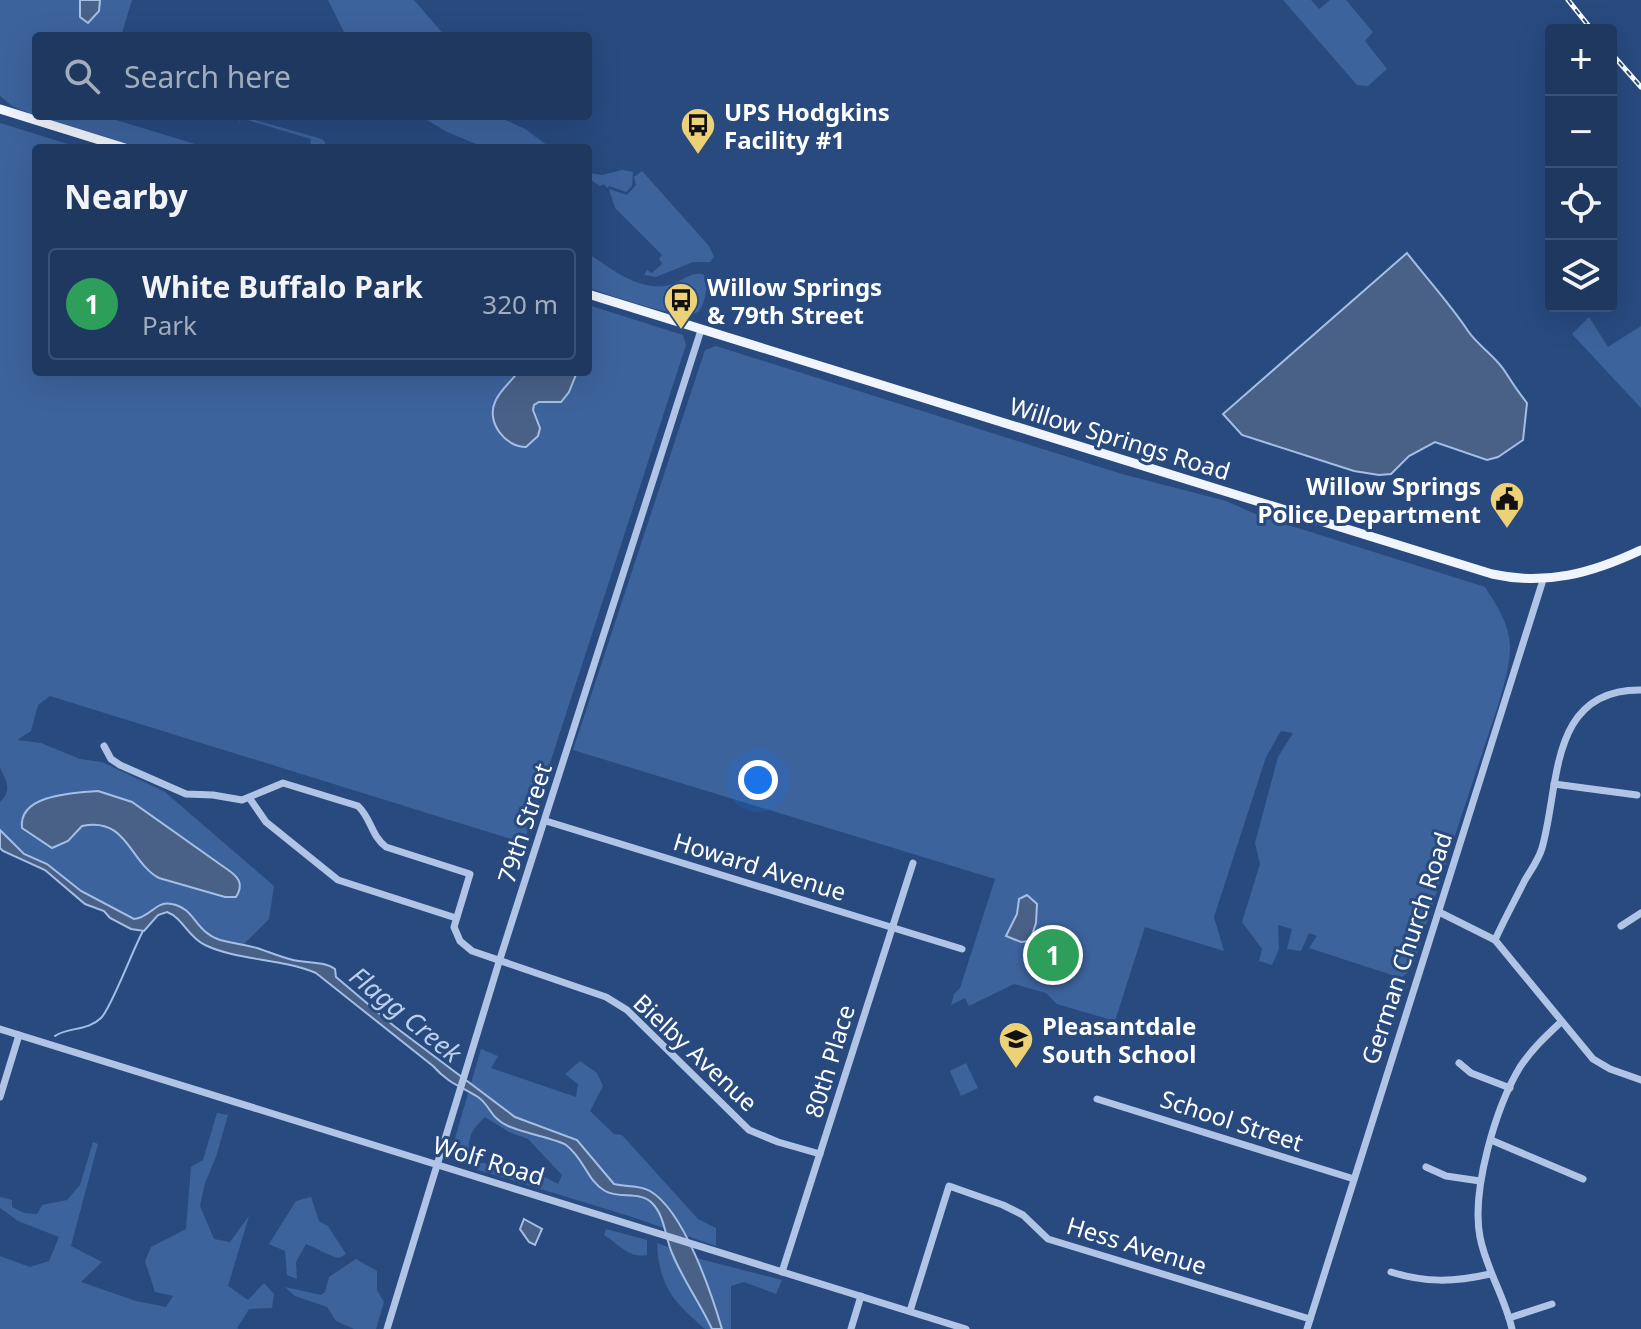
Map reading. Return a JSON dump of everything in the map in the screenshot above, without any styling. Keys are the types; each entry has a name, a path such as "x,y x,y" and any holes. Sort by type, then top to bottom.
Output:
{"main road":[{"path":"0,109 32,119"},
{"path":"35,120 112,144"},
{"name":"Willow Springs Road","path":"592,295 1515,579 1543,580 1590,571 1641,550"}],"street":[{"name":"79th Street","path":"387,1329 499,962 701,330"},
{"name":"German Church Road","path":"1307,1329 1543,580"},
{"path":"1495,940 1542,850 1562,743 1584,710 1604,697 1641,690"},
{"path":"104,746 111,759 120,765 179,793 213,795 236,801 250,799 283,783 358,806 366,815 376,838 386,847 470,874 456,918 338,880 266,822 250,799"},
{"path":"1554,784 1637,795"},
{"name":"Howard Avenue","path":"546,821 962,949"},
{"name":"80th Place","path":"782,1272 913,863"},
{"path":"1439,912 1495,940 1561,1022 1601,1064 1641,1080"},
{"path":"1621,926 1641,913"},
{"name":"Bielby Avenue","path":"456,918 454,927 460,941 472,951 606,997 627,1010 749,1130 820,1154"},
{"path":"1512,1329 1490,1274 1478,1222 1480,1181 1510,1088 1534,1048 1561,1022"},
{"name":"Wolf Road","path":"0,1029 966,1329"},
{"path":"0,1097 19,1035"},
{"path":"1459,1063 1471,1073 1510,1088"},
{"name":"School Street","path":"1097,1099 1354,1179"},
{"path":"1491,1140 1583,1179"},
{"path":"1426,1167 1446,1176 1480,1181"},
{"name":"Hess Avenue","path":"910,1311 949,1186 1023,1215 1048,1239 1310,1319"},
{"path":"1391,1272 1413,1279 1444,1282 1490,1274"},
{"path":"851,1329 861,1296"},
{"path":"1509,1318 1552,1304"}],"shaded area":[{"path":"0,0 80,0 80,16 99,11 100,0 132,0 122,32 32,32 32,114 12,106 0,96"},
{"path":"80,0 100,0 99,11 88,23 80,17"},
{"path":"328,0 414,0 442,32 344,32"},
{"path":"1283,0 1311,0 1319,9 1330,0 1346,0 1373,32 1365,41 1387,69 1368,86 1357,85"},
{"path":"48,120 116,120 195,144 123,144"},
{"path":"248,120 322,139 325,144 310,144 311,139"},
{"path":"427,120 506,120 546,144 476,144"},
{"path":"0,123 68,144 32,144 32,376 592,376 592,306 683,335 686,345 524,843 50,696 38,705 31,731 17,740 41,743 80,759 102,762 165,792 274,886 269,919 243,945 206,934 185,910 174,904 162,904 134,919 81,891 47,864 24,854 0,830 0,802 7,786 0,768"},
{"path":"622,170 633,172 632,186 626,192 607,188 604,184 600,186 592,181 592,174 602,175"},
{"path":"642,171 709,246 714,257 710,262 693,262 656,277 644,275 647,270 652,273 662,264 659,259 662,255 615,208 609,189 627,195 636,185 634,177"},
{"path":"1407,253 1472,337 1502,367 1527,403 1523,440 1498,457 1487,460 1435,442 1409,456 1391,474 1379,475 1354,471 1242,435 1223,414"},
{"path":"592,256 628,279 650,286 673,284 698,274 703,274 708,281 699,311 679,314 592,289"},
{"path":"1589,317 1608,347 1641,326 1641,408 1572,334"},
{"path":"716,346 1122,474 1226,501 1260,516 1485,587 1508,631 1507,672 1412,969 1401,978 1309,948 1317,936 1309,933 1301,951 1287,949 1292,929 1278,925 1279,949 1272,965 1259,961 1262,949 1242,922 1260,864 1255,843 1278,757 1293,733 1281,731 1266,757 1214,917 1224,951 1145,927 1115,1021 1057,1004 1046,993 1014,984 969,1006 965,998 951,1005 954,994 960,988 995,879 573,750 705,350"},
{"path":"514,376 575,376 561,402 539,402 534,405 540,428 538,436 526,447 511,443 495,425 493,410 502,390"},
{"path":"98,791 132,802 231,872 240,883 236,897 225,897 159,878 109,828 82,826 68,841 52,848 22,828 23,817 38,802"},
{"path":"0,830 24,854 47,864 81,891 134,919 166,903 172,904 186,910 205,931 220,940 335,969 336,977 394,1026 515,1117 577,1140 614,1184 646,1189 662,1201 695,1254 722,1329 712,1329 676,1263 660,1214 647,1199 605,1191 566,1145 502,1123 482,1100 454,1084 316,973 205,945 167,912 158,915 144,931 131,929 110,918 104,911 85,904 45,870 3,851 0,848"},
{"path":"1027,895 1037,904 1036,923 1030,941 1021,942 1006,936 1017,914 1019,899"},
{"path":"481,1049 498,1056 491,1068 576,1097 578,1084 565,1074 580,1061 597,1073 603,1086 590,1111 614,1134 622,1135 698,1219 716,1228 716,1246 475,1169 478,1163 484,1163 520,1176 539,1174 558,1184 562,1175 528,1139 509,1132 485,1117 471,1135 470,1157 465,1164 453,1157 451,1152"},
{"path":"966,1063 978,1088 961,1096 950,1071"},
{"path":"217,1113 228,1115 200,1206 214,1239 230,1242 249,1216 228,1286 248,1300 264,1283 274,1294 272,1308 249,1309 239,1329 0,1329 0,1256 30,1267 49,1261 59,1237 18,1221 0,1208 0,1197 12,1200 12,1207 24,1213 37,1214 42,1205 67,1200 80,1185 93,1142 98,1144 71,1246 102,1262 81,1282 136,1301 166,1307 173,1296 155,1292 145,1261 151,1247 186,1229 191,1167 203,1160"},
{"path":"311,1197 319,1221 328,1226 346,1254 339,1258 306,1244 296,1262 297,1279 287,1275 285,1251 269,1244 296,1201"},
{"path":"524,1219 542,1229 535,1245 520,1229"},
{"path":"606,1229 647,1240 647,1255 635,1255 624,1250 604,1235"},
{"path":"657,1243 700,1259 782,1280 776,1294 744,1282 731,1286 731,1329 705,1329 670,1292 661,1271"},
{"path":"356,1259 377,1271 377,1290 384,1302 376,1329 354,1329 336,1321 327,1307 295,1296 285,1287 321,1295 325,1292 329,1277"}],"waterway":[{"path":"55,1036 90,1025 101,1018 143,931"}],"railway":[{"path":"1568,0 1587,24"},
{"path":"1617,60 1641,87"}],"place":[{"name":"UPS Hodgkins Facility #1","path":"698,156"},
{"name":"Willow Springs & 79th Street","path":"681,331"},
{"name":"Willow Springs Police Department","path":"1507,530"},
{"name":"White Buffalo Park","path":"1053,955"},
{"name":"Pleasantdale South School","path":"1016,1070"}],"water label":[{"name":"Flagg Creek","path":"406,1014"}]}
